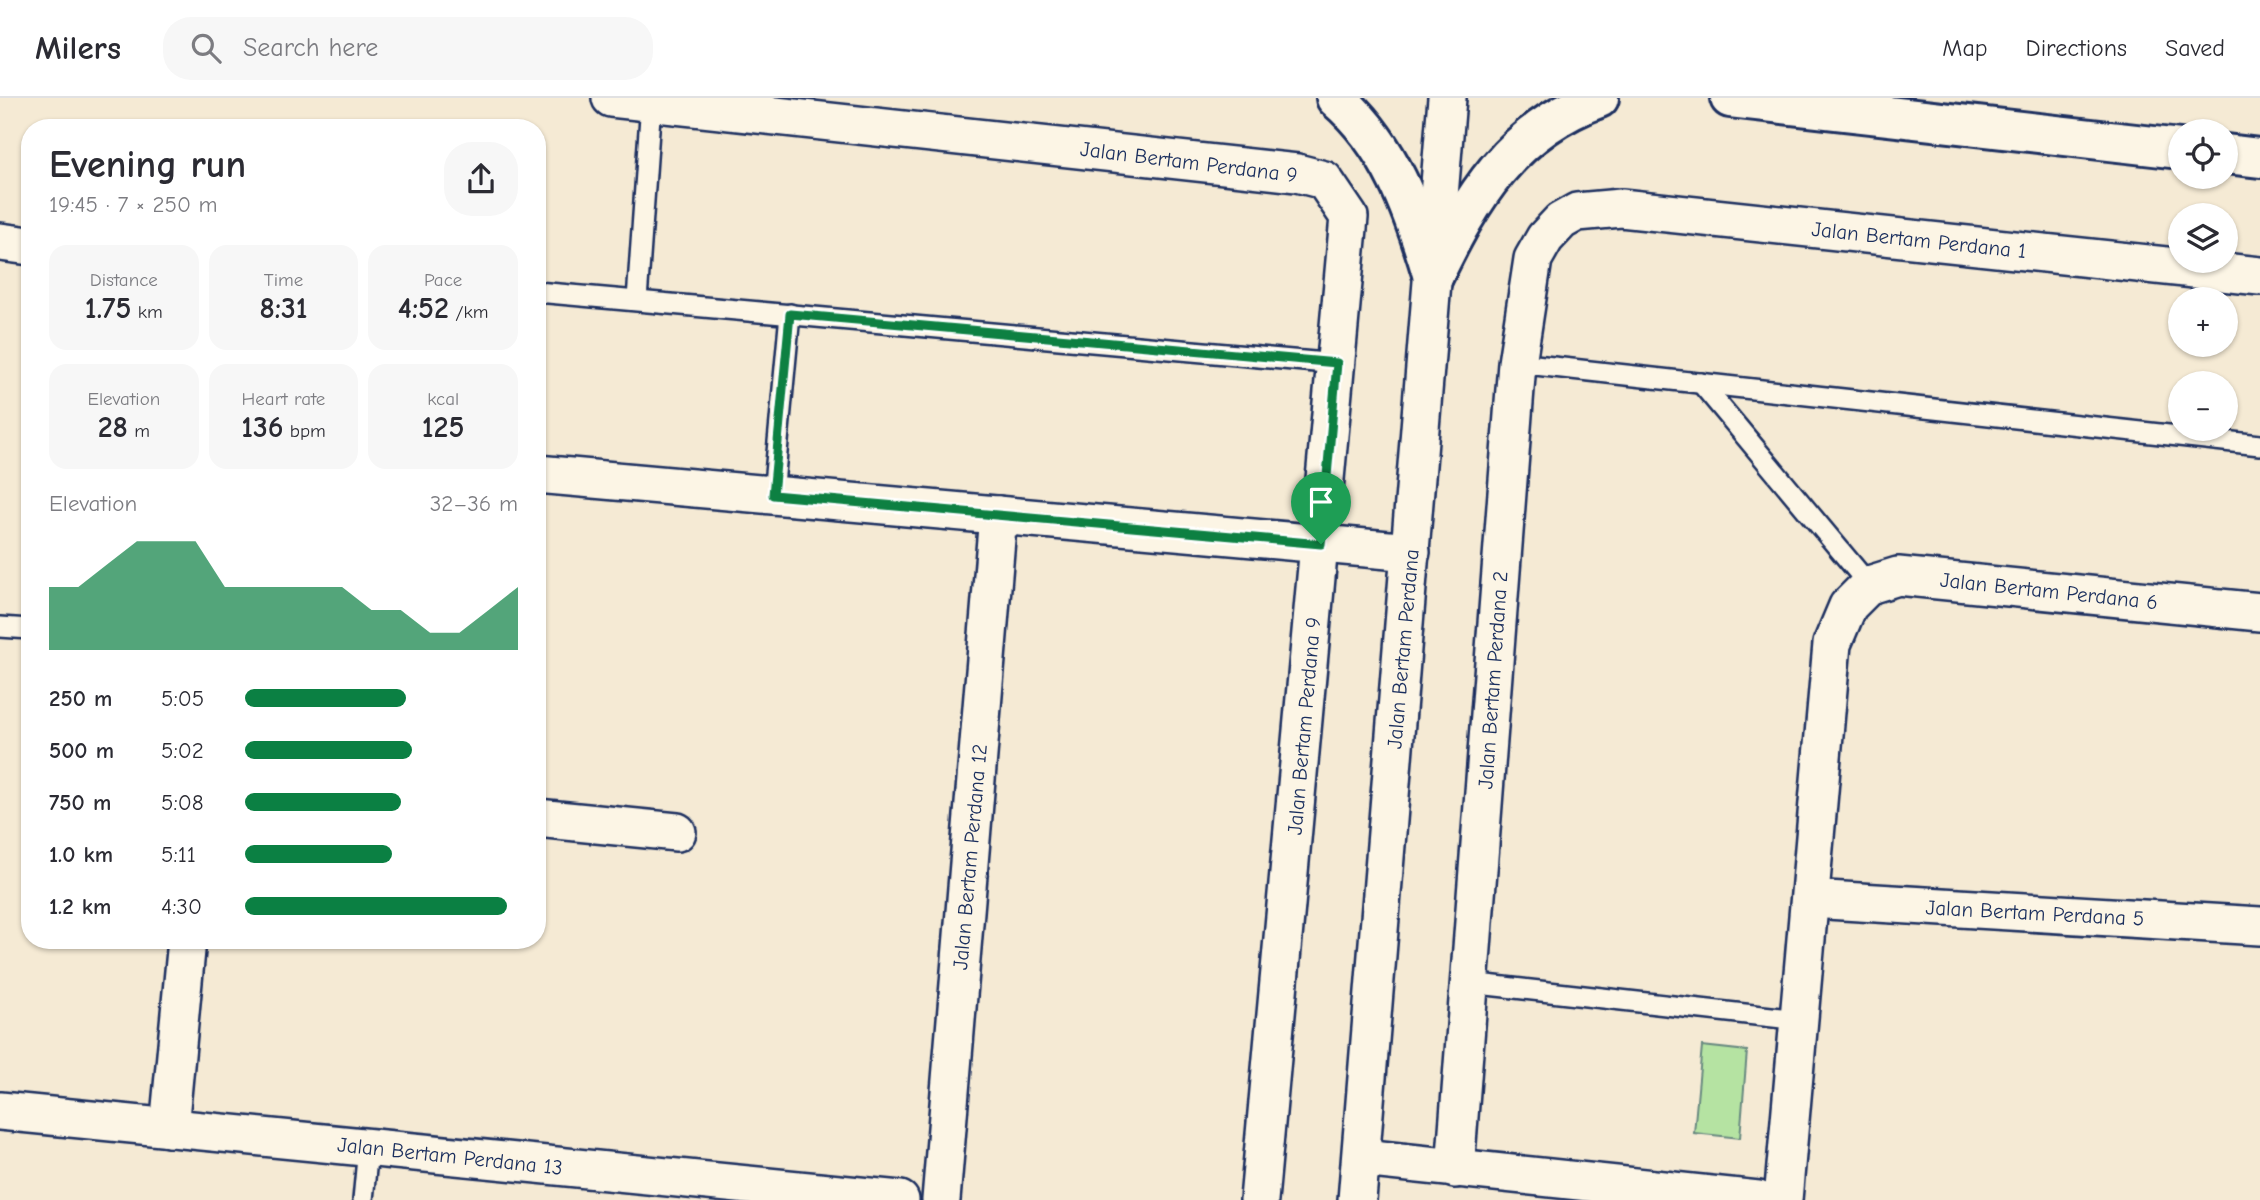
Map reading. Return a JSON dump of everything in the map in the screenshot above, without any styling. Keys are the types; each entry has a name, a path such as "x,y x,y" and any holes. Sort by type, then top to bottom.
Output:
{"main road":[{"path":"1336,98 1365,126 1384,153 1413,214 1433,277"},
{"path":"1433,277 1478,192 1503,163 1530,137 1562,115 1599,98"},
{"path":"1730,98 2168,148"},
{"path":"2238,155 2260,158"}],"street":[{"name":"Jalan Bertam Perdana 9","path":"611,98 1283,171 1324,180 1349,217 1259,1200"},
{"name":"Jalan Bertam Perdana","path":"1357,1200 1447,98"},
{"name":"Jalan Bertam Perdana 1","path":"1577,212 1621,208 2260,276"},
{"name":"Jalan Bertam Perdana 2","path":"1455,1169 1517,363 1533,259 1545,238 1561,221 1577,212"},
{"path":"0,242 21,245"},
{"path":"546,475 1411,552"},
{"name":"Jalan Bertam Perdana 12","path":"941,1200 998,514"},
{"name":"Jalan Bertam Perdana 6","path":"1858,595 1898,576 2260,612"},
{"path":"1783,1200 1832,643 1858,595"},
{"path":"546,819 677,832"},
{"name":"Jalan Bertam Perdana 5","path":"1810,899 2260,926"},
{"path":"169,1128 186,949"},
{"name":"Jalan Bertam Perdana 13","path":"0,1111 900,1200"},
{"path":"1362,1158 1758,1200"}],"lane":[{"path":"637,300 651,102"},
{"path":"546,293 1337,363"},
{"path":"773,495 790,314"},
{"path":"1517,363 2260,445"},
{"path":"1701,383 1858,595"},
{"path":"0,627 21,628"},
{"path":"1469,983 1799,1020"},
{"path":"363,1200 368,1148"}],"green space":[{"path":"1702,1046 1747,1051 1740,1138 1694,1133"}],"route":[{"path":"790,314 1337,363 1321,544 773,495 790,314"}]}
